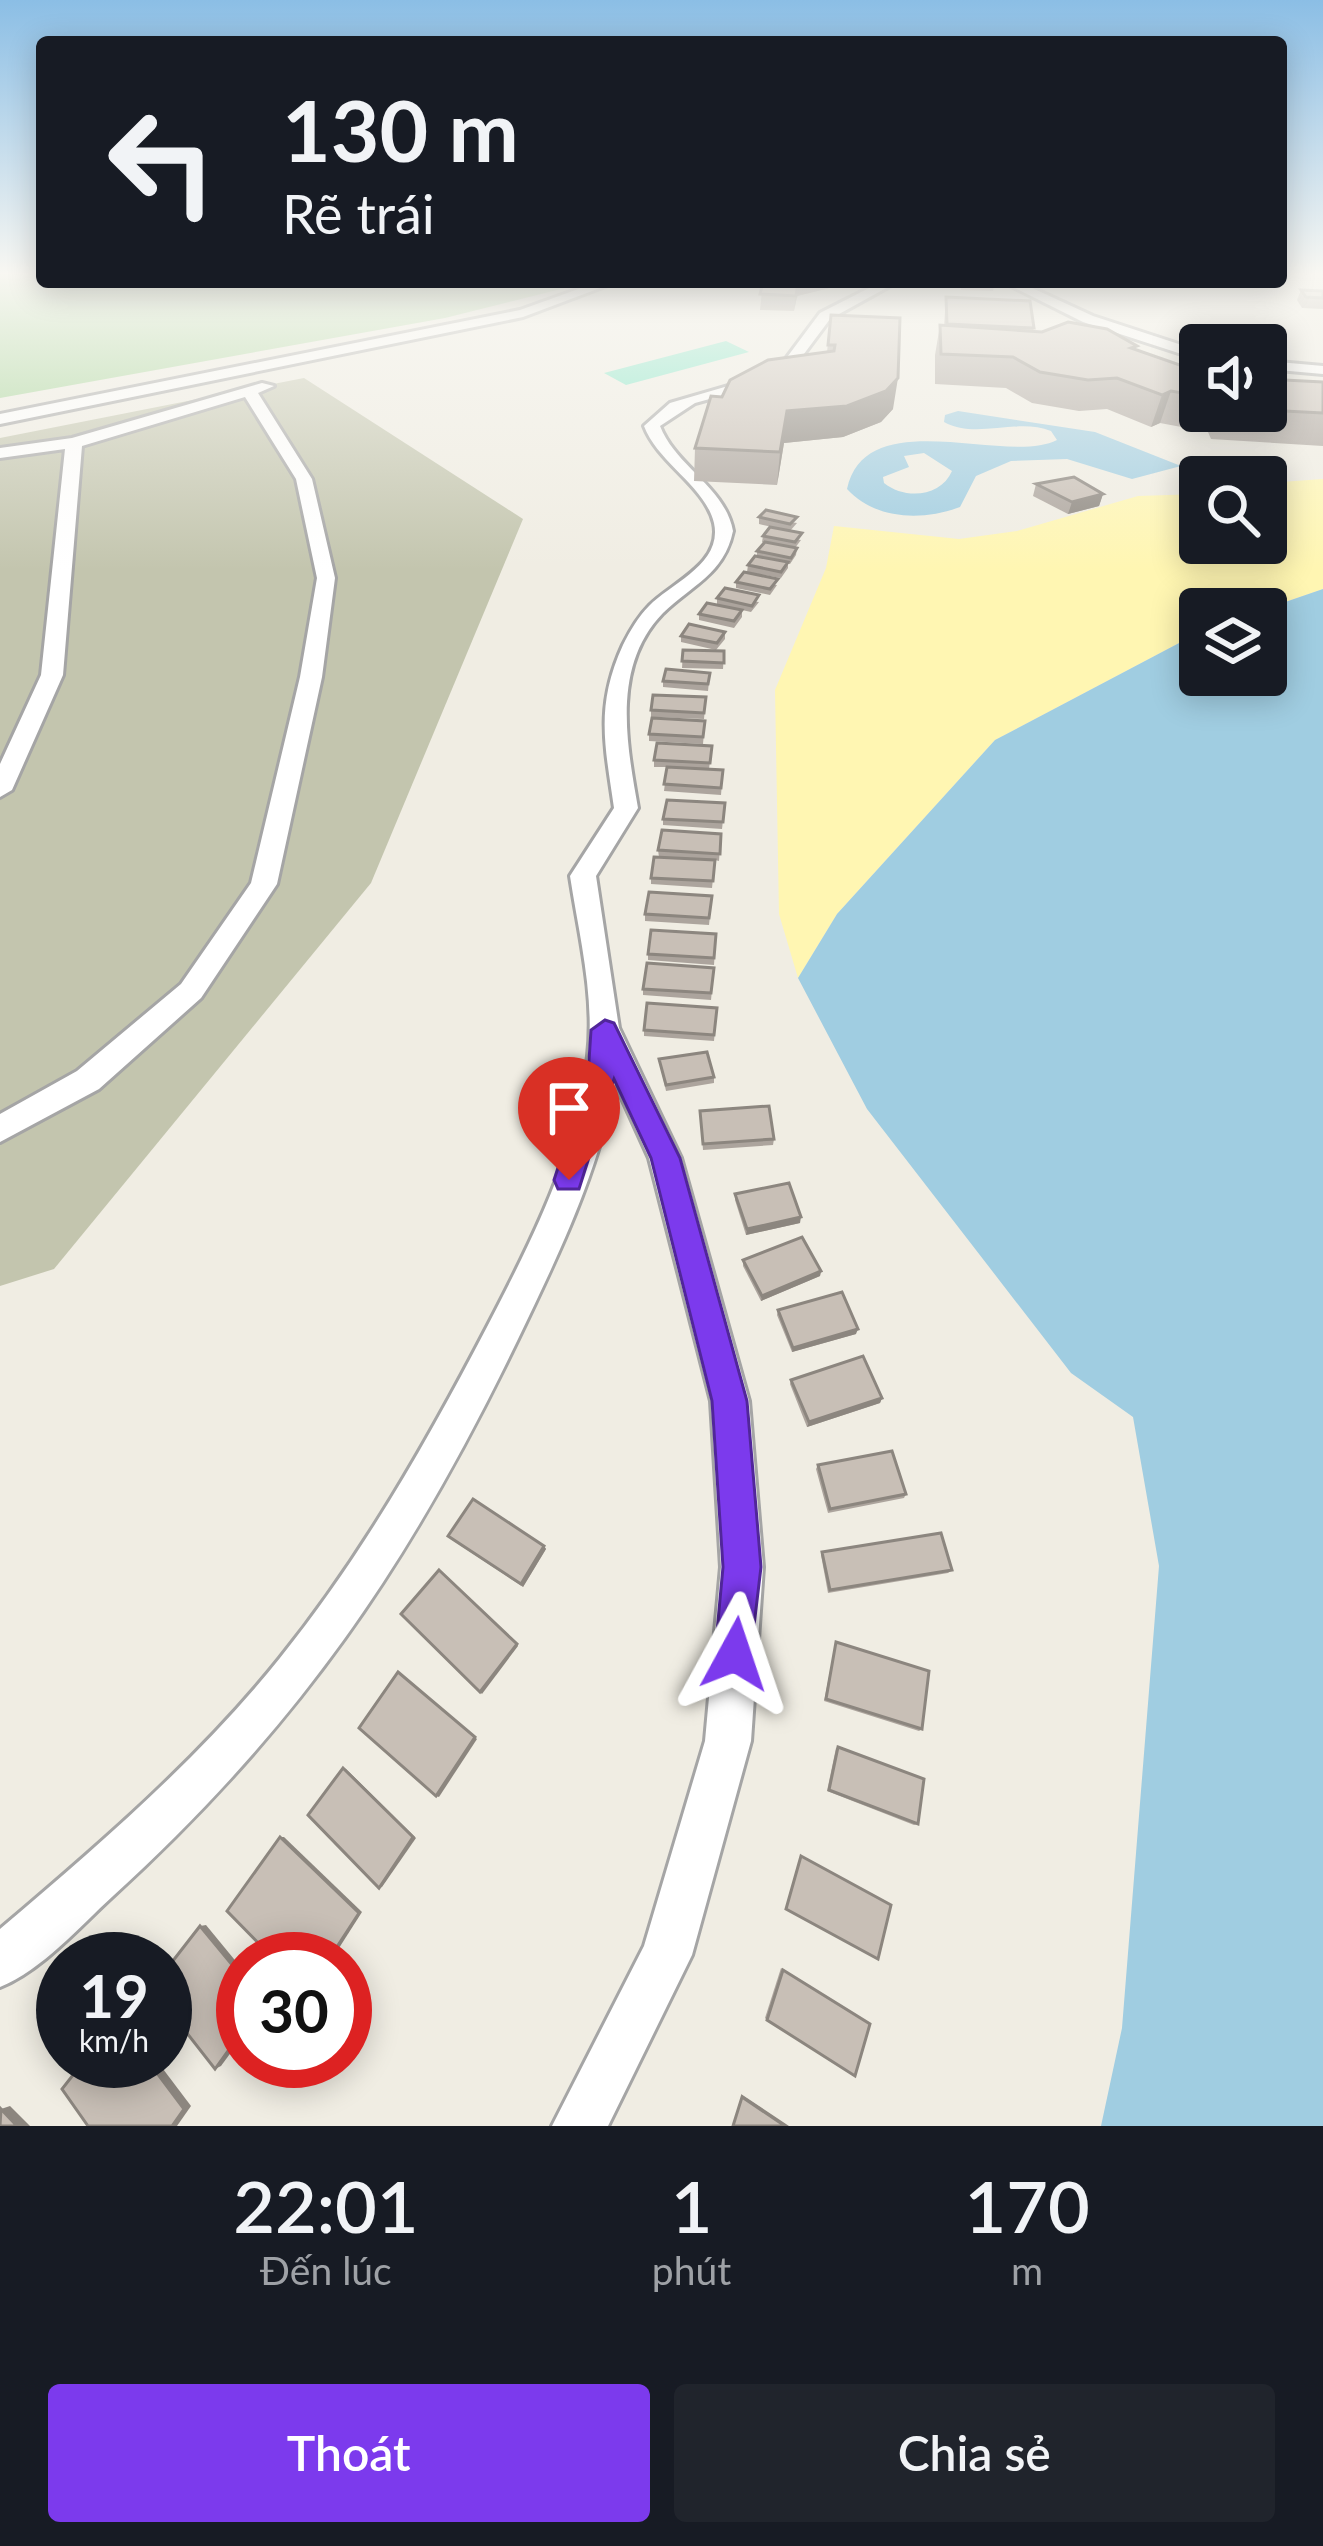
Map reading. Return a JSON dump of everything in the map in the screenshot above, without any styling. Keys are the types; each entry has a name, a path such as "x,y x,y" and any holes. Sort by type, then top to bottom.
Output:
{"street":[{"path":"0,419 240,371"},
{"path":"0,453 74,443 251,394 298,371"},
{"path":"0,1962 202,1778 292,1677 364,1578 429,1470 538,1263 602,1076 605,1030 583,876 626,808 612,732 629,657 648,618 708,570 724,532 719,517 653,434 652,426 663,412 657,401 752,371"},
{"path":"0,1129 88,1080 191,991 263,884 310,677 326,578 304,479 251,394"},
{"path":"0,790 52,676 74,443"},
{"path":"579,2126 667,1955 728,1741 742,1567 730,1401 711,1324 665,1158 605,1030"}],"shaded area":[{"path":"304,378 523,519 371,883 54,1269 0,1286 0,438"}],"green space":[{"path":"0,371 149,371 0,398"},
{"path":"611,371 677,371 626,385 604,373"}],"sand":[{"path":"1323,479 1323,589 1287,601 1287,588 1179,588 1179,643 995,740 837,914 798,978 779,914 775,690 826,568 834,526 959,539 1017,531 1138,496 1179,495 1179,564 1287,564 1287,482"}],"water":[{"path":"958,411 1095,432 1179,467 1132,479 1067,459 1011,461 976,476 960,507 915,516 871,507 847,489 859,463 881,448 909,442 1034,446 1057,440 1051,431 1038,427 970,429 944,422 945,415","holes":["924,453 952,471 931,491 912,494 892,488 883,477 909,467 904,456"]},
{"path":"1323,589 1323,2126 1101,2126 1122,2028 1159,1566 1133,1417 1071,1373 867,1109 798,978 837,914 995,740 1179,643 1179,696 1287,696 1287,601"}],"building":[{"path":"747,371 898,371 886,391 847,406 787,411 780,452 695,448 711,396 722,397 730,380"},
{"path":"1039,371 1179,371 1179,392 1162,395 1117,378 1088,380"},
{"path":"1287,380 1323,382 1323,413 1287,411"},
{"path":"1074,477 1103,494 1072,502 1036,484"},
{"path":"766,510 797,517 790,524 759,517"},
{"path":"770,527 802,533 795,542 763,536"},
{"path":"765,542 797,548 791,558 757,551"},
{"path":"755,556 788,562 781,572 748,565"},
{"path":"744,572 778,579 770,589 736,582"},
{"path":"725,588 759,595 752,606 717,598"},
{"path":"707,603 742,610 734,621 699,614"},
{"path":"689,624 725,632 717,643 681,636"},
{"path":"683,650 724,651 724,663 682,661"},
{"path":"666,669 710,673 708,684 663,681"},
{"path":"653,695 706,697 704,713 651,710"},
{"path":"652,718 705,721 703,737 649,734"},
{"path":"657,743 712,746 710,763 654,760"},
{"path":"667,767 723,770 721,788 664,784"},
{"path":"667,800 725,803 723,822 663,819"},
{"path":"662,830 721,834 720,854 658,850"},
{"path":"654,857 715,860 713,881 651,878"},
{"path":"649,892 712,896 709,918 645,914"},
{"path":"651,930 716,934 714,958 648,954"},
{"path":"647,963 714,968 711,993 643,989"},
{"path":"647,1003 717,1008 714,1035 644,1030"},
{"path":"707,1052 714,1077 666,1085 659,1059"},
{"path":"769,1106 774,1139 703,1144 700,1111"},
{"path":"789,1183 801,1217 747,1229 735,1194"},
{"path":"802,1237 821,1271 762,1296 743,1260"},
{"path":"842,1292 858,1329 793,1348 778,1310"},
{"path":"863,1356 882,1398 809,1422 791,1380"},
{"path":"892,1451 906,1494 830,1509 818,1465"},
{"path":"473,1499 544,1546 521,1584 448,1536"},
{"path":"941,1533 952,1570 830,1590 822,1552"},
{"path":"439,1570 517,1644 480,1692 401,1614"},
{"path":"836,1642 929,1671 922,1729 826,1699"},
{"path":"398,1672 475,1737 436,1796 359,1728"},
{"path":"838,1747 924,1779 918,1824 829,1790"},
{"path":"343,1768 413,1837 379,1888 308,1815"},
{"path":"280,1837 359,1913 347,1932 248,1932 227,1911"},
{"path":"801,1856 891,1905 878,1959 786,1909"},
{"path":"200,1926 216,1945 215,2069 192,2040 192,1936"},
{"path":"783,1970 870,2024 855,2076 767,2020"},
{"path":"168,2088 184,2109 172,2126 88,2126 62,2089"},
{"path":"742,2097 785,2126 733,2126"},
{"path":"1,2109 17,2126 0,2126"}],"route":[{"path":"569,1180 602,1076 605,1030 665,1158 730,1401 742,1567 735,1654"}]}
